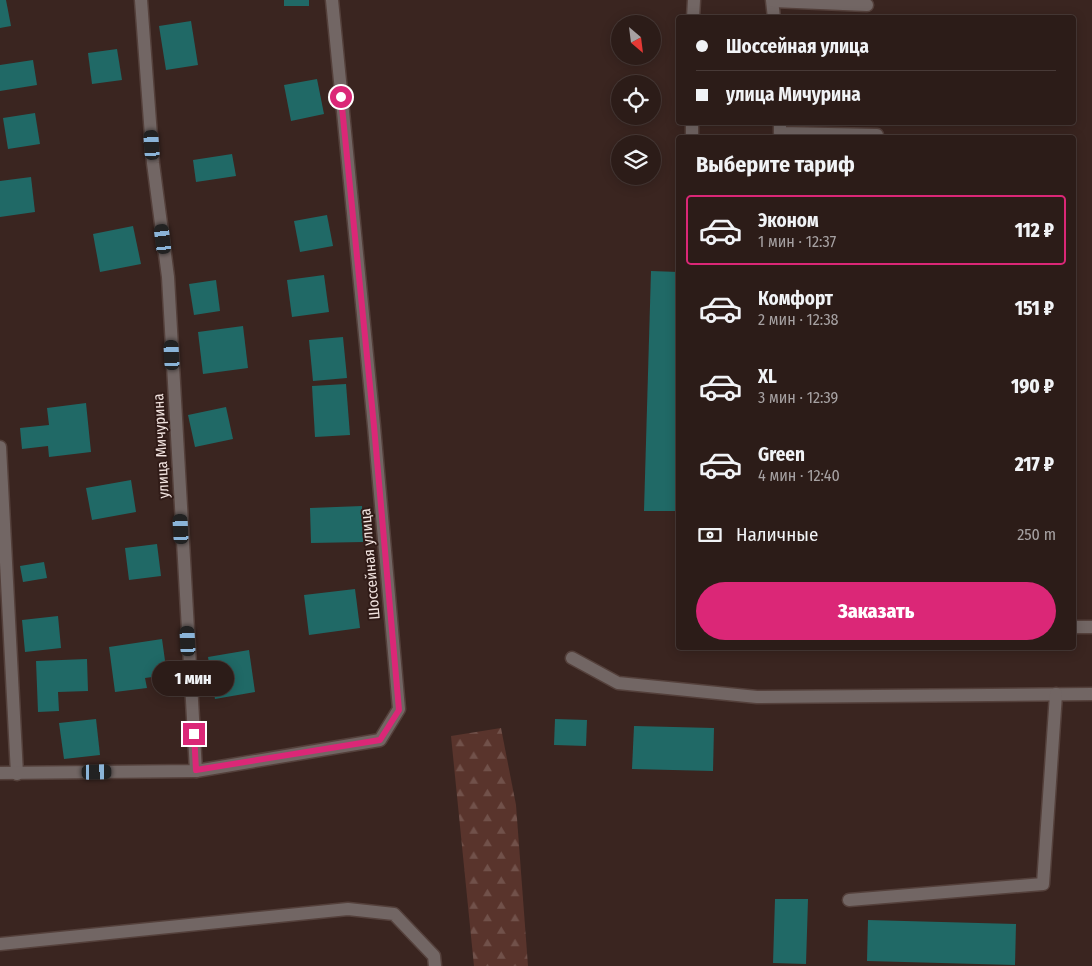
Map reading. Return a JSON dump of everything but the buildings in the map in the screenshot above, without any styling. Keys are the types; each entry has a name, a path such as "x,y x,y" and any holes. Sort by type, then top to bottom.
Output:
{"street":[{"name":"улица Мичурина","path":"142,0 153,163 168,277 196,770"},
{"name":"Шоссейная улица","path":"0,773 196,770 380,740 399,710 373,416 332,0"},
{"path":"693,15 694,0"},
{"path":"775,15 779,1 867,5"},
{"path":"780,125 780,133 876,135"},
{"path":"0,447 17,774"},
{"path":"1076,627 1092,627"},
{"path":"572,658 618,683 757,698 1092,694"},
{"path":"849,900 1043,884 1056,694"},
{"path":"0,944 348,909 394,914 434,956 435,966"}],"green space":[{"path":"501,728 516,805 528,966 474,966 451,736"}],"route":[{"path":"194,734 196,770 380,740 399,710 374,426 341,97"}]}
